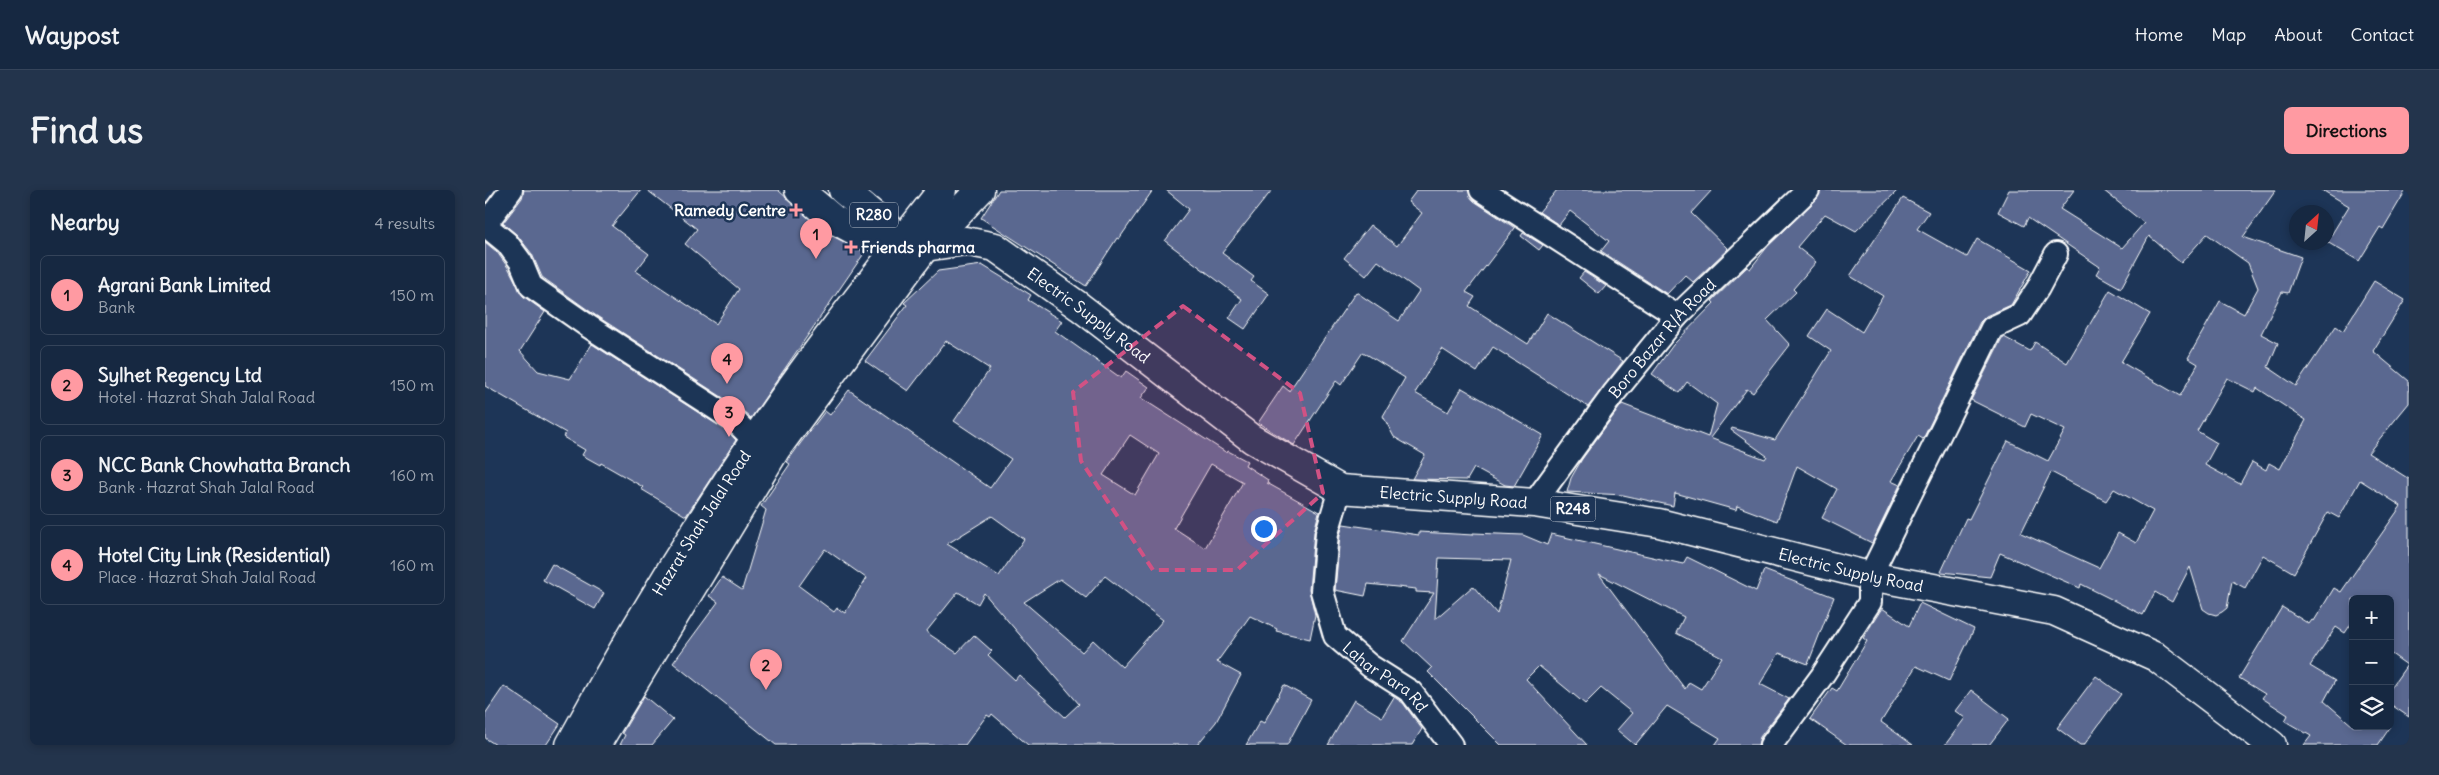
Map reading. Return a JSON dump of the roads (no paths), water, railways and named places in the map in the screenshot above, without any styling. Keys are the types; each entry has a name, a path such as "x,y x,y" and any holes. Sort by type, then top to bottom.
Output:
{"main road":[{"name":"R280","path":"799,190 833,219 863,235 914,244"},
{"name":"R280","path":"843,190 914,244"},
{"path":"914,244 942,190"},
{"path":"914,244 980,190"},
{"name":"Electric Supply Road","path":"914,244 965,241 995,247 1081,306 1252,439 1340,489 1534,503 1659,523 1870,576 2054,611 2156,657 2272,745"},
{"name":"Hazrat Shah Jalal Road","path":"570,745 617,658 754,440 848,310 914,244"},
{"name":"Hazrat Shah Jalal Road","path":"596,745 776,449 914,244"}],"street":[{"path":"511,190 485,225 507,243 521,262 531,286 588,326 735,422 754,440"},
{"path":"1481,190 1677,316"},
{"name":"Boro Bazar R/A Road","path":"1534,503 1613,393 1677,316 1808,190"},
{"path":"1771,745 1822,676 1870,602 1870,576 1992,328 2020,315 2038,288 2056,254"},
{"name":"Lahar Para Rd","path":"1340,489 1327,533 1322,591 1335,636 1370,666 1411,692 1439,740"}],"place":[{"name":"Ramedy Centre","path":"796,210"},
{"name":"Friends pharma","path":"851,247"},
{"name":"Agrani Bank Limited","path":"816,259"},
{"name":"Hotel City Link (Residential)","path":"727,384"},
{"name":"NCC Bank Chowhatta Branch","path":"729,437"},
{"name":"Sylhet Regency Ltd","path":"766,690"}]}
